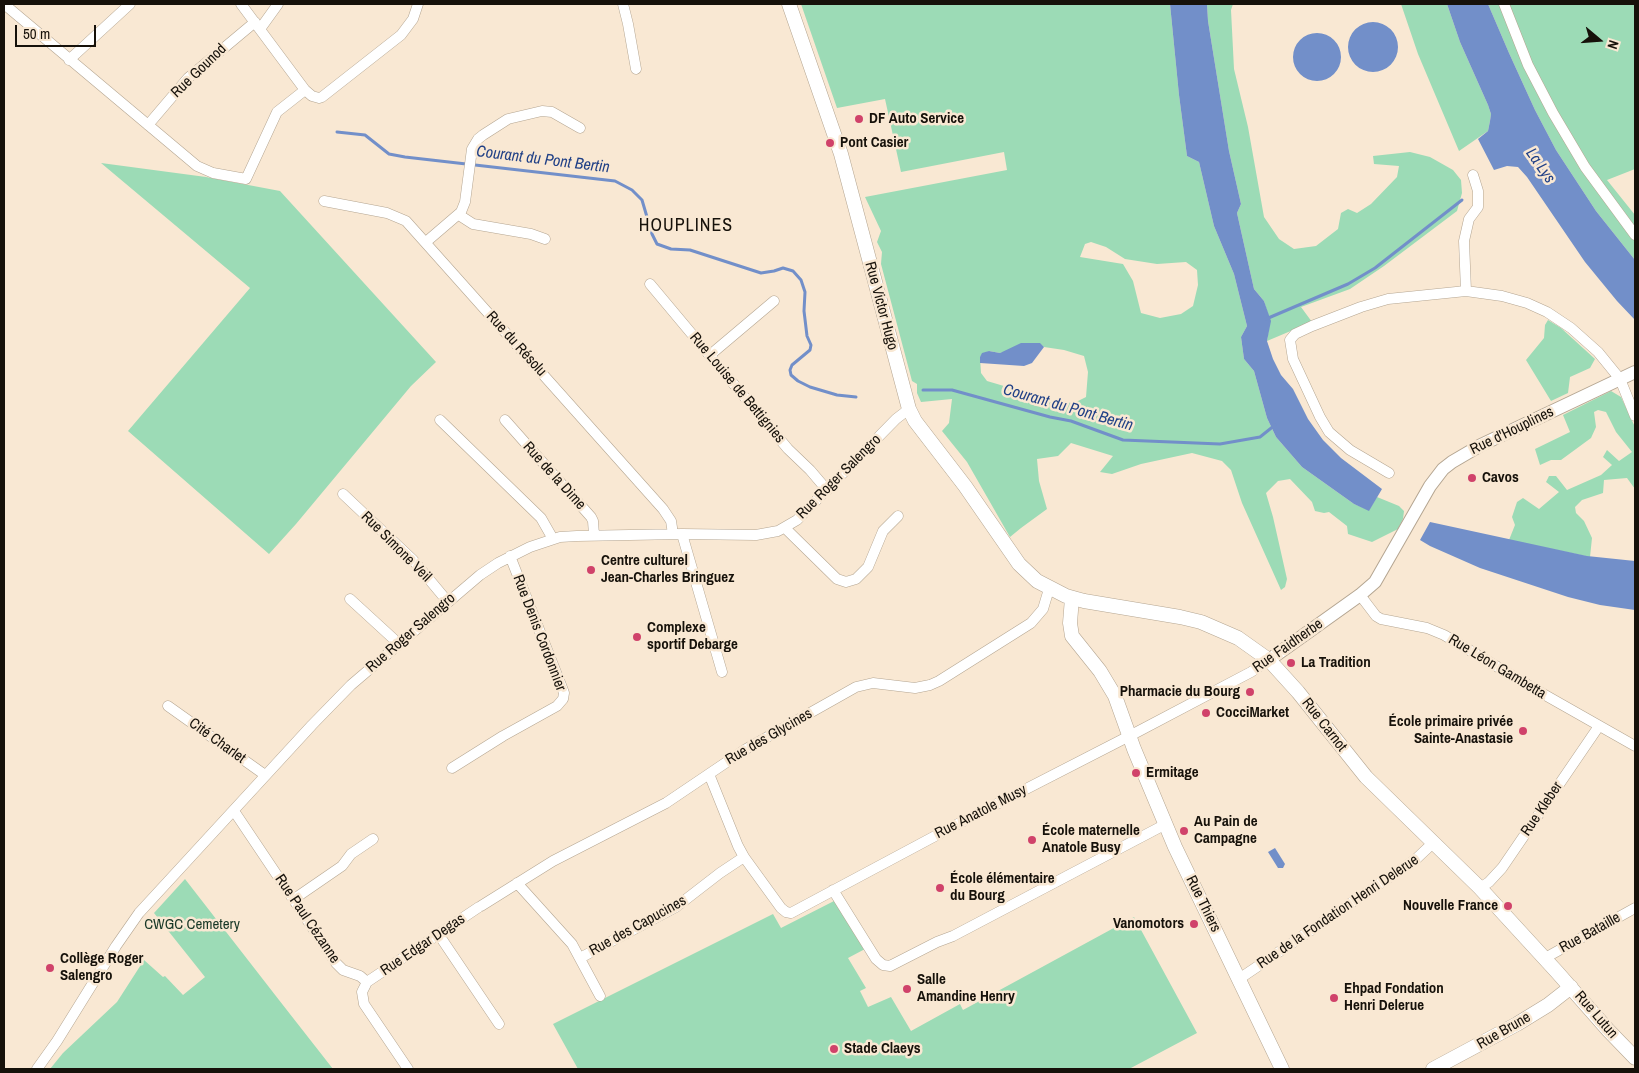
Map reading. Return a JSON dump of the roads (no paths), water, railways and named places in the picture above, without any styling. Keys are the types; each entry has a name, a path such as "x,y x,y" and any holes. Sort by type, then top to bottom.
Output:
{"main road":[{"name":"Rue Victor Hugo","path":"789,4 841,154 909,409 915,421 973,498 1012,555 1032,578"},
{"name":"Rue Carnot","path":"1032,578 1049,589 1072,598 1201,622 1238,638 1269,660 1298,692 1366,777 1480,888 1557,972"},
{"name":"Rue Thiers","path":"1072,598 1070,623 1072,636 1100,671 1117,702 1187,873 1282,1069"},
{"name":"Rue Lutun","path":"1557,972 1635,1058"},
{"name":"Rue Brune","path":"1433,1069 1548,1005 1570,987"}],"street":[{"path":"4,4 202,169 213,173 246,179 277,112 305,90"},
{"path":"70,60 130,4"},
{"path":"241,4 305,90 315,98 322,97 406,30 413,20 418,4"},
{"name":"Rue Gounod","path":"148,125 188,78 258,26 278,4"},
{"path":"623,4 636,69"},
{"path":"1504,4 1528,65 1553,113 1585,167 1635,235"},
{"path":"426,242 459,215 465,202 471,155 474,144 478,139 515,117 547,111 580,128"},
{"path":"1466,291 1464,241 1469,219 1478,207 1478,191 1473,175"},
{"name":"Rue du Résolu","path":"324,201 394,215 406,222 426,242 663,509 678,534 722,672"},
{"path":"459,215 474,224 531,234 545,239"},
{"name":"Rue Louise de Bettignies","path":"650,284 788,449 827,490"},
{"path":"1388,473 1350,450 1329,432 1293,359 1290,340 1295,334 1361,307 1388,299 1466,291 1527,302 1571,328 1598,352 1620,379 1635,416"},
{"path":"710,355 774,301"},
{"name":"Rue d'Houplines","path":"1412,518 1437,476 1452,462 1481,445 1635,372"},
{"name":"Rue Roger Salengro","path":"37,1069 57,1041 132,922 350,685 480,575 510,556 553,538 594,535 756,535 772,533 798,520 896,419 909,409"},
{"path":"440,420 541,518 553,538"},
{"name":"Rue de la Dime","path":"505,420 591,517 594,535"},
{"name":"Rue Simone Veil","path":"343,494 414,560 448,602"},
{"path":"784,528 837,579 846,582 856,579 868,568 883,531 898,516"},
{"name":"Rue Faidherbe","path":"1130,736 1251,672 1360,595 1380,576 1412,518"},
{"name":"Rue Denis Cordonnier","path":"452,768 503,736 557,706 563,699 564,693 510,556"},
{"name":"Rue des Glycines","path":"480,907 570,851 666,803 746,749 862,685 880,683 900,688 915,688 939,681 1031,624 1043,609 1049,589"},
{"name":"Rue Léon Gambetta","path":"1360,595 1376,616 1381,619 1427,628 1444,635 1538,692 1635,746"},
{"path":"350,598 398,643"},
{"name":"Cité Charlet","path":"168,706 266,776"},
{"name":"Rue Kleber","path":"1480,888 1492,880 1505,864 1600,726"},
{"name":"Rue Anatole Musy","path":"744,857 781,908 791,913 961,822 1130,736"},
{"path":"709,774 734,838 744,857"},
{"name":"Rue Paul Cézanne","path":"234,810 336,963 343,970 360,976 367,982"},
{"path":"833,890 876,960 883,965 890,966 953,936 1166,824"},
{"path":"294,899 342,866 351,854 373,839"},
{"name":"Rue de la Fondation Henri Delerue","path":"1239,979 1416,859 1434,842"},
{"name":"Rue des Capucines","path":"580,958 676,907 744,857"},
{"path":"517,883 572,944 600,996"},
{"name":"Rue Edgar Degas","path":"367,982 480,907"},
{"name":"Rue Bataille","path":"1545,958 1635,908"},
{"path":"439,935 499,1024"},
{"path":"367,982 362,992 364,1004 408,1069"}],"water":[{"path":"1170,4 1207,4 1208,21 1229,151 1241,204 1237,213 1254,289 1264,301 1271,321 1267,341 1281,375 1293,389 1308,419 1323,440 1341,458 1382,489 1369,511 1354,504 1302,467 1276,437 1267,418 1254,371 1244,359 1241,337 1247,326 1234,274 1214,226 1199,162 1187,156"},
{"name":"La Lys","path":"1447,4 1488,4 1535,110 1556,150 1596,211 1635,260 1635,320 1585,262 1527,177 1518,167 1507,166 1494,170 1478,139 1488,131 1491,114 1460,42"},
{"path":"1373,22 1383,24 1391,29 1396,37 1398,47 1396,57 1391,65 1383,70 1373,72 1363,70 1355,65 1350,57 1348,47 1350,37 1355,29 1363,24"},
{"path":"1317,33 1326,35 1334,40 1339,48 1341,57 1339,66 1334,74 1326,79 1317,81 1308,79 1300,74 1295,66 1293,57 1295,48 1300,40 1308,35"},
{"path":"1021,343 1040,343 1044,347 1032,363 1024,366 980,363 982,353 989,351 1000,353"},
{"path":"1430,522 1587,556 1635,561 1635,610 1600,605 1568,597 1480,568 1420,540"},
{"path":"1275,848 1285,864 1283,868 1278,868 1268,852"}],"waterway":[{"name":"Courant du Pont Bertin","path":"337,132 365,135 389,154 405,157 615,181 632,190 642,200 652,234 657,244 671,249 690,250 761,273 783,268 793,271 801,280 805,292 804,311 807,336 811,345 810,350 792,365 791,375 810,387 837,395 856,397"},
{"name":"Courant du Pont Bertin","path":"1266,319 1348,284 1375,268 1462,200"},
{"name":"Courant du Pont Bertin","path":"923,390 952,390 1071,421 1123,440 1220,444 1260,437 1275,425"}],"place":[{"name":"DF Auto Service","path":"859,119"},
{"name":"Pont Casier","path":"830,143"},
{"name":"Cavos","path":"1472,478"},
{"name":"Centre culturel Jean-Charles Bringuez","path":"591,570"},
{"name":"Complexe sportif Debarge","path":"637,637"},
{"name":"La Tradition","path":"1291,663"},
{"name":"Pharmacie du Bourg","path":"1250,692"},
{"name":"CocciMarket","path":"1206,713"},
{"name":"École primaire privée Sainte-Anastasie","path":"1523,731"},
{"name":"Ermitage","path":"1136,773"},
{"name":"Au Pain de Campagne","path":"1184,831"},
{"name":"École maternelle Anatole Busy","path":"1032,840"},
{"name":"École élémentaire du Bourg","path":"940,888"},
{"name":"Nouvelle France","path":"1508,906"},
{"name":"Vanomotors","path":"1194,924"},
{"name":"Collège Roger Salengro","path":"50,968"},
{"name":"Salle Amandine Henry","path":"907,989"},
{"name":"Ehpad Fondation Henri Delerue","path":"1334,998"},
{"name":"Stade Claeys","path":"834,1049"}],"district":[{"name":"HOUPLINES","path":"686,226"}],"park label":[{"name":"CWGC Cemetery","path":"192,925"}]}
